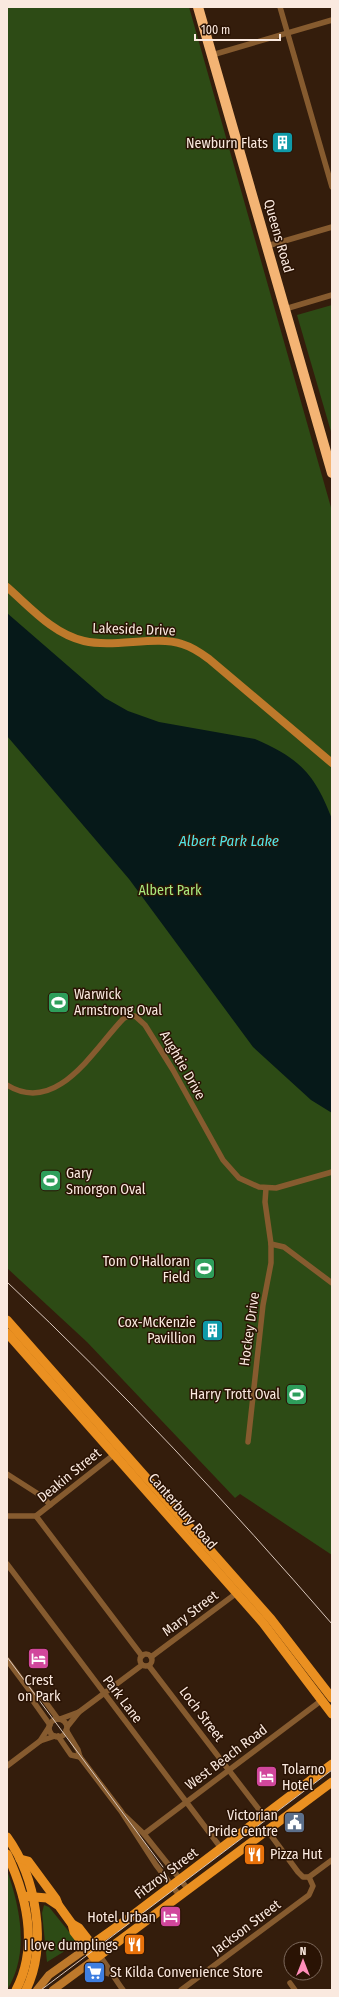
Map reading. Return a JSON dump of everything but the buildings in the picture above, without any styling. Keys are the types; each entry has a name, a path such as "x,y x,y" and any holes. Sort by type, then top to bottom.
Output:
{"highway":[{"name":"Queens Road","path":"198,7 332,473"}],"main road":[{"name":"Canterbury Road","path":"7,1320 118,1452 240,1590 332,1714"},
{"name":"Canterbury Road","path":"7,1333 118,1452"},
{"name":"Canterbury Road","path":"240,1590 271,1619 332,1698"},
{"name":"Fitzroy Street","path":"90,1946 180,1880 332,1764"},
{"name":"Fitzroy Street","path":"97,1957 187,1888 332,1782"},
{"path":"7,1837 20,1859 27,1893 36,1922 37,1952 26,1990"},
{"path":"7,1854 27,1893 28,1953 24,1972 16,1990"},
{"path":"20,1859 28,1861 56,1898 58,1906"},
{"path":"27,1893 42,1886 50,1890"},
{"path":"27,1893 47,1898 58,1906 72,1924 74,1932 90,1946 97,1957"}],"street":[{"path":"280,7 332,187"},
{"path":"212,55 332,20"},
{"path":"267,246 332,227"},
{"path":"285,309 332,295"},
{"name":"Lakeside Drive","path":"7,587 50,625 79,639 112,643 177,642 189,647 209,659 332,763"},
{"name":"Aughtie Drive","path":"7,1085 32,1093 47,1091 60,1086 74,1074 123,1019 128,1016 135,1016 145,1025 173,1070 227,1166 244,1181 266,1188"},
{"path":"266,1188 284,1187 332,1172"},
{"name":"Hockey Drive","path":"248,1442 263,1305 271,1263 271,1244 265,1202 266,1188"},
{"path":"271,1244 284,1247 332,1283"},
{"name":"Deakin Street","path":"7,1516 36,1516 118,1452"},
{"path":"7,1474 43,1497 50,1505"},
{"path":"36,1516 142,1656"},
{"name":"Park Lane","path":"7,1564 104,1695 221,1848"},
{"name":"Mary Street","path":"152,1657 240,1590"},
{"path":"40,1741 53,1721 79,1712 104,1695 142,1665 149,1666 152,1661 152,1657 148,1654 142,1656"},
{"path":"142,1656 140,1661 142,1665"},
{"path":"7,1660 33,1695 33,1701 49,1726 50,1732 56,1736 71,1755 80,1757"},
{"name":"Loch Street","path":"149,1666 264,1816"},
{"path":"33,1695 42,1697 59,1719 65,1722 66,1729 78,1750 80,1757 121,1811 145,1851 179,1895"},
{"name":"West Beach Road","path":"144,1834 322,1700"},
{"path":"7,1766 40,1741 63,1735 79,1712"},
{"path":"121,1811 144,1834 187,1888"},
{"path":"267,1830 303,1877 309,1877 332,1860"},
{"name":"Jackson Street","path":"181,1990 309,1895 313,1886 309,1877"},
{"name":"Fitzroy Street","path":"37,1990 49,1975 90,1946"},
{"path":"97,1957 110,1970 110,1974 123,1990"},
{"name":"Fitzroy Street","path":"53,1990 97,1957"},
{"path":"290,1983 296,1990"}],"green space":[{"name":"Albert Park","path":"7,7 189,7 332,511 332,1555 240,1494 235,1498 87,1342 7,1268"},
{"path":"332,305 332,435 297,315"},
{"path":"7,1870 19,1915 21,1946 19,1961 7,1990"},
{"path":"44,1905 49,1907 78,1943 47,1962 42,1913"}],"water":[{"name":"Albert Park Lake","path":"7,613 105,698 128,711 159,722 255,739 283,753 304,769 312,779 326,803 332,819 332,1113 311,1100 253,1047 129,879 7,736"}],"tram line":[{"path":"7,1282 92,1364 174,1449 332,1624"},
{"path":"7,1657 163,1867"},
{"path":"41,1990 332,1770"}],"place":[{"name":"Newburn Flats","path":"283,143"},
{"name":"Warwick Armstrong Oval","path":"58,1002"},
{"name":"Gary Smorgon Oval","path":"50,1181"},
{"name":"Tom O'Halloran Field","path":"205,1269"},
{"name":"Cox-McKenzie Pavillion","path":"212,1330"},
{"name":"Harry Trott Oval","path":"296,1394"},
{"name":"Crest on Park","path":"39,1658"},
{"name":"Tolarno Hotel","path":"266,1777"},
{"name":"Victorian Pride Centre","path":"294,1823"},
{"name":"Pizza Hut","path":"254,1854"},
{"name":"Hotel Urban","path":"171,1917"},
{"name":"I love dumplings","path":"134,1945"},
{"name":"St Kilda Convenience Store","path":"95,1972"}]}
